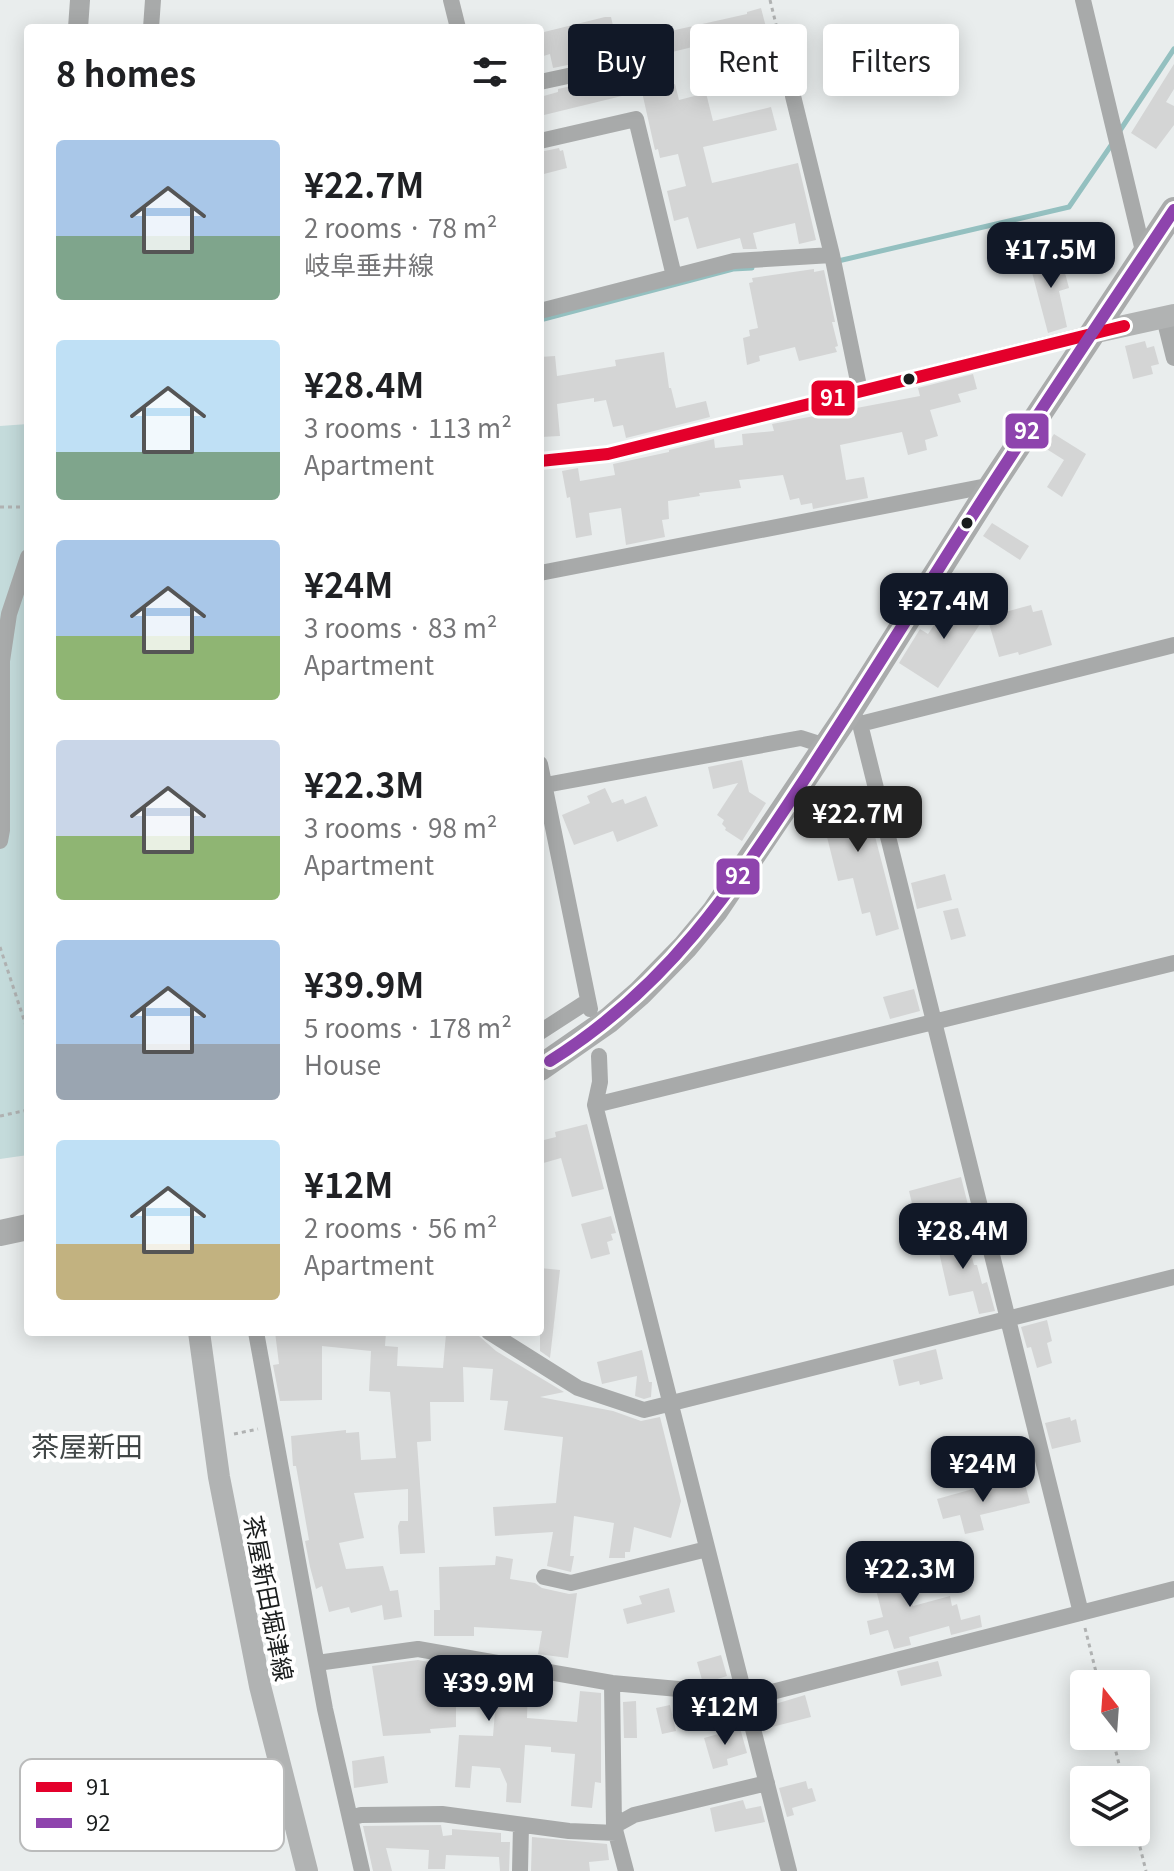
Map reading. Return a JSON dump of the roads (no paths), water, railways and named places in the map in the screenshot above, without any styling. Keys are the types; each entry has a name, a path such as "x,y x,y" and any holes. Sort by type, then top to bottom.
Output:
{"main road":[{"path":"544,1065 609,1020 663,971 745,870 826,746 854,718 992,485 1174,210"},
{"path":"1092,333 1169,317"},
{"path":"0,1233 24,1228"},
{"name":"茶屋新田堀津線","path":"200,1336 219,1477 260,1686 279,1759"},
{"name":"茶屋新田堀津線","path":"284,1780 307,1871"}],"street":[{"path":"78,24 80,0"},
{"path":"151,24 153,0"},
{"path":"451,0 457,24"},
{"path":"1083,0 1144,255"},
{"path":"544,81 568,76"},
{"path":"793,96 832,255 860,391"},
{"path":"544,140 636,119 674,276"},
{"path":"544,310 755,258 832,255"},
{"path":"1169,317 1174,358"},
{"path":"544,461 608,454 1092,333"},
{"path":"544,572 992,485"},
{"path":"0,841 2,661 9,614 24,569"},
{"path":"1081,1613 1009,1318 854,718 1174,645"},
{"path":"544,786 801,738 826,746"},
{"path":"544,795 589,1005 544,1030"},
{"path":"595,1105 1174,963"},
{"path":"599,1056 600,1082 595,1105 789,1871"},
{"path":"495,1336 578,1388 644,1410 1174,1277"},
{"path":"257,1336 325,1709 362,1871"},
{"path":"544,1577 571,1583 707,1549"},
{"path":"317,1663 418,1649 612,1683 744,1696 772,1692 1174,1589"},
{"path":"612,1683 615,1830 626,1871"},
{"path":"350,1818 361,1815 442,1814 521,1825 615,1830 634,1815 767,1783"},
{"path":"520,1871 521,1825"}],"waterway":[{"path":"1119,132 1174,49"},
{"path":"838,261 1069,207 1112,144"},
{"path":"544,319 733,269 752,268"}],"district":[{"name":"茶屋新田","path":"87,1445"}]}
